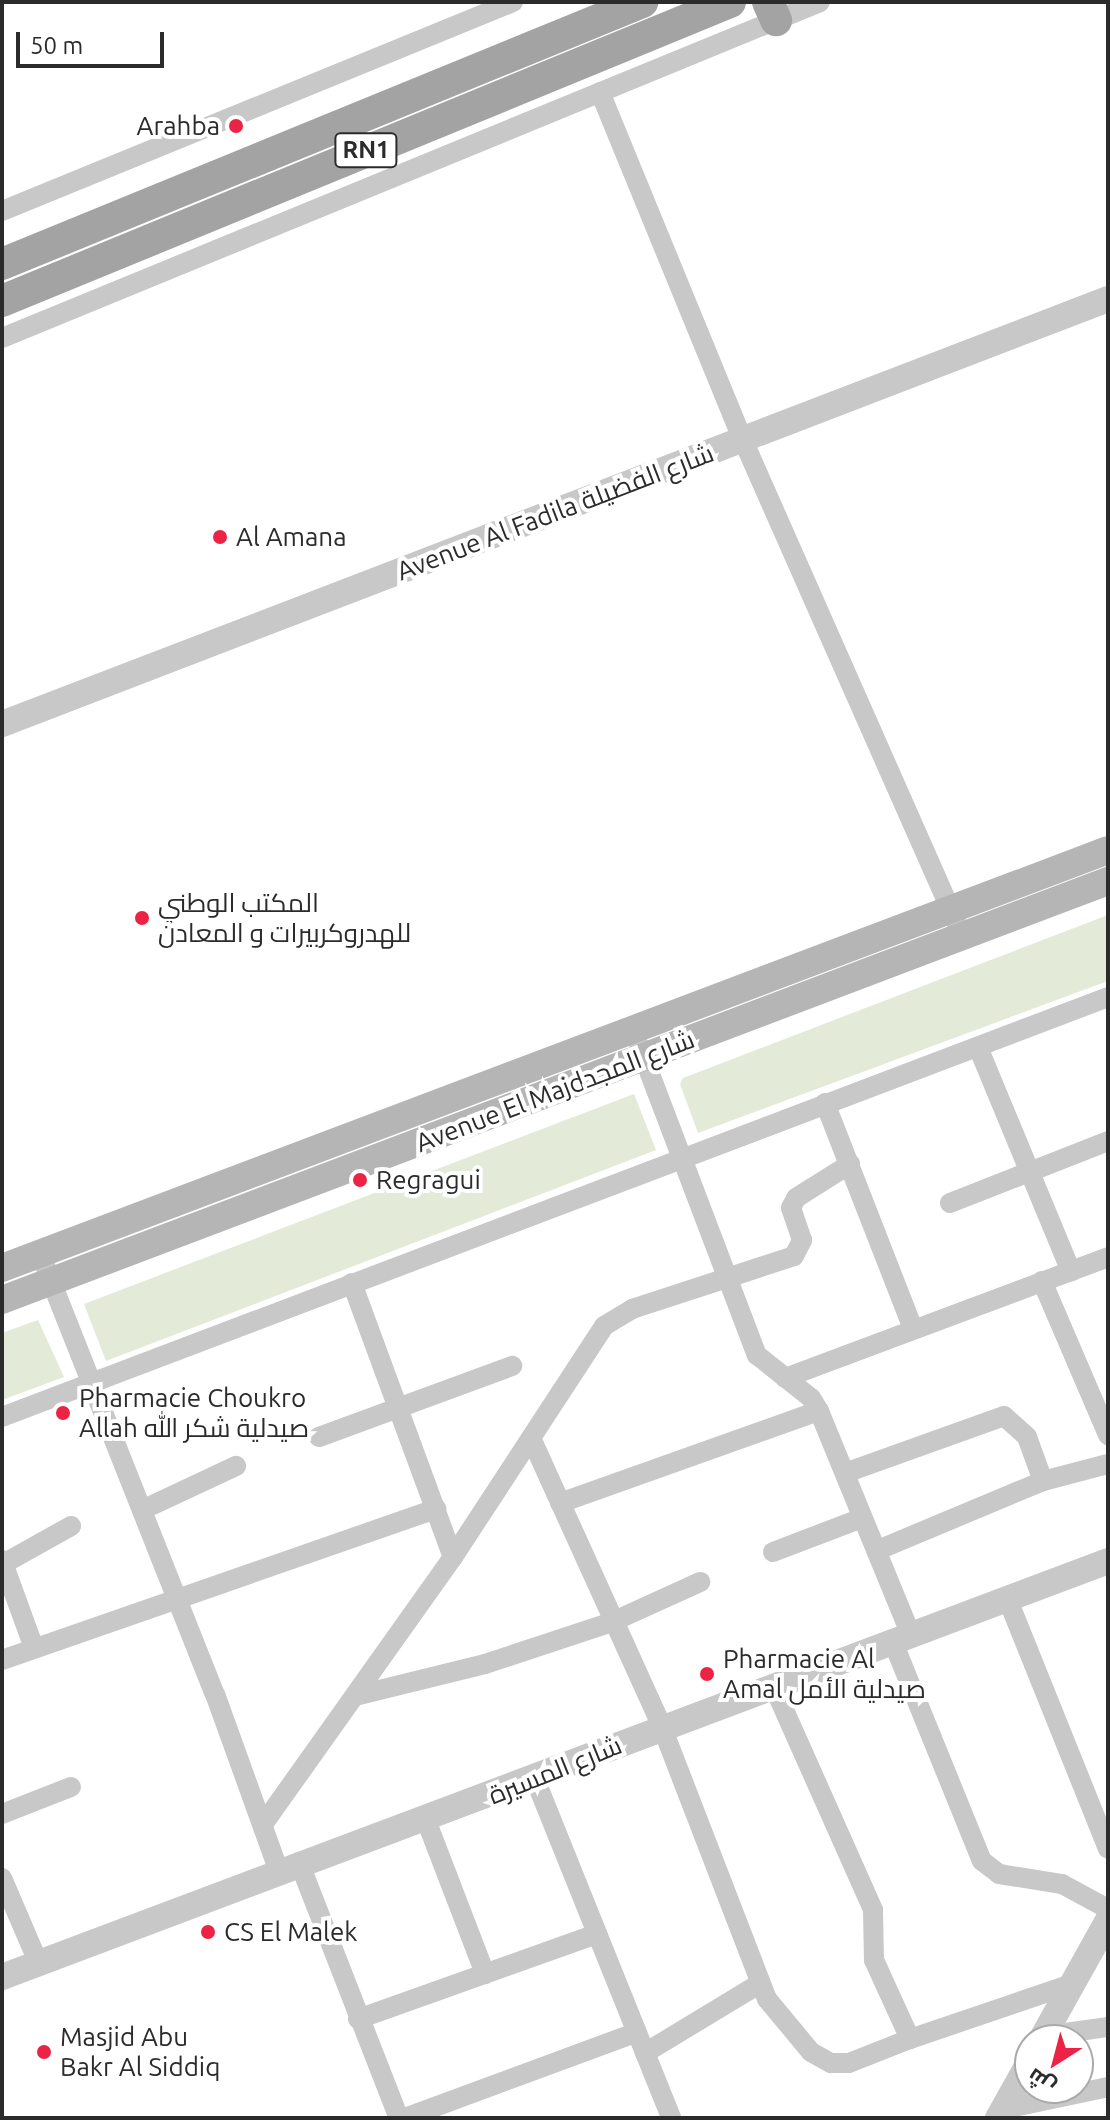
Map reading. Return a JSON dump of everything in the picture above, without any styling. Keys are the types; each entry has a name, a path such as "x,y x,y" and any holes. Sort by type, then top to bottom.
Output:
{"main road":[{"name":"RN1","path":"2,264 642,2"},
{"name":"RN1","path":"2,301 730,2"},
{"name":"Avenue El Majdشارع المجد","path":"2,1268 1108,850"},
{"name":"Avenue El Majdشارع المجد","path":"2,1300 1108,881"},
{"path":"795,968 807,996"}],"street":[{"path":"2,211 513,2"},
{"path":"2,338 600,92 772,11 820,2"},
{"path":"600,92 743,440 963,937"},
{"name":"Avenue Al Fadila شارع الفضيلة","path":"2,724 1108,299"},
{"path":"2,1417 1108,997"},
{"path":"633,1030 762,1364 811,1398 878,1550 902,1638 982,1861 999,1874 1062,1884 1108,1909"},
{"path":"978,1047 1071,1271"},
{"path":"825,1103 913,1329"},
{"path":"950,1203 1108,1141"},
{"path":"264,1823 453,1557 604,1326 632,1309 726,1276 765,1269 794,1256 802,1240 791,1208 796,1198 850,1164"},
{"path":"40,1253 264,1823 288,1866 402,2118 637,2032"},
{"path":"785,1378 1108,1257"},
{"path":"1042,1281 1100,1393 1108,1435"},
{"path":"352,1283 402,1407 453,1557"},
{"path":"319,1437 512,1366"},
{"path":"560,1503 819,1411"},
{"path":"845,1473 1004,1416 1027,1437 1043,1481"},
{"path":"531,1438 662,1727 714,1851 759,1984 787,2025 811,2052 831,2063 849,2063 1072,1984"},
{"path":"878,1550 1043,1481 1108,1464"},
{"path":"142,1510 236,1466"},
{"path":"2,1660 177,1602 436,1509"},
{"path":"773,1552 862,1518"},
{"path":"34,1648 3,1562 71,1526"},
{"name":"شارع المسيرة","path":"2,1977 288,1866 426,1820 662,1727 1108,1561"},
{"path":"355,1696 485,1664 612,1622 700,1582"},
{"path":"1008,1600 1107,1839"},
{"path":"773,1685 873,1910 874,1960 910,2039"},
{"path":"535,1779 671,2118"},
{"path":"2,1814 71,1787"},
{"path":"426,1820 485,1974"},
{"path":"2,1878 38,1962"},
{"path":"1050,2024 1108,1920"},
{"path":"358,2019 597,1934"},
{"path":"645,2053 759,1984"},
{"path":"1001,2113 1108,2087"},
{"path":"1001,2113 1014,2090"}],"green space":[{"path":"1108,915 1108,981 698,1133 680,1084 683,1078"},
{"path":"634,1094 656,1150 106,1361 84,1304"},
{"path":"38,1320 64,1377 2,1400 2,1333"}],"place":[{"name":"Arahba","path":"236,126"},
{"name":"Al Amana","path":"220,537"},
{"name":"المكتب الوطني للهدروكربيرات و المعادن","path":"142,918"},
{"name":"Regragui","path":"360,1180"},
{"name":"Pharmacie Choukro Allah صيدلية شكر الله","path":"63,1413"},
{"name":"Pharmacie Al Amal صيدلية الأمل","path":"707,1674"},
{"name":"CS El Malek","path":"208,1932"},
{"name":"Masjid Abu Bakr Al Siddiq","path":"44,2052"}]}
